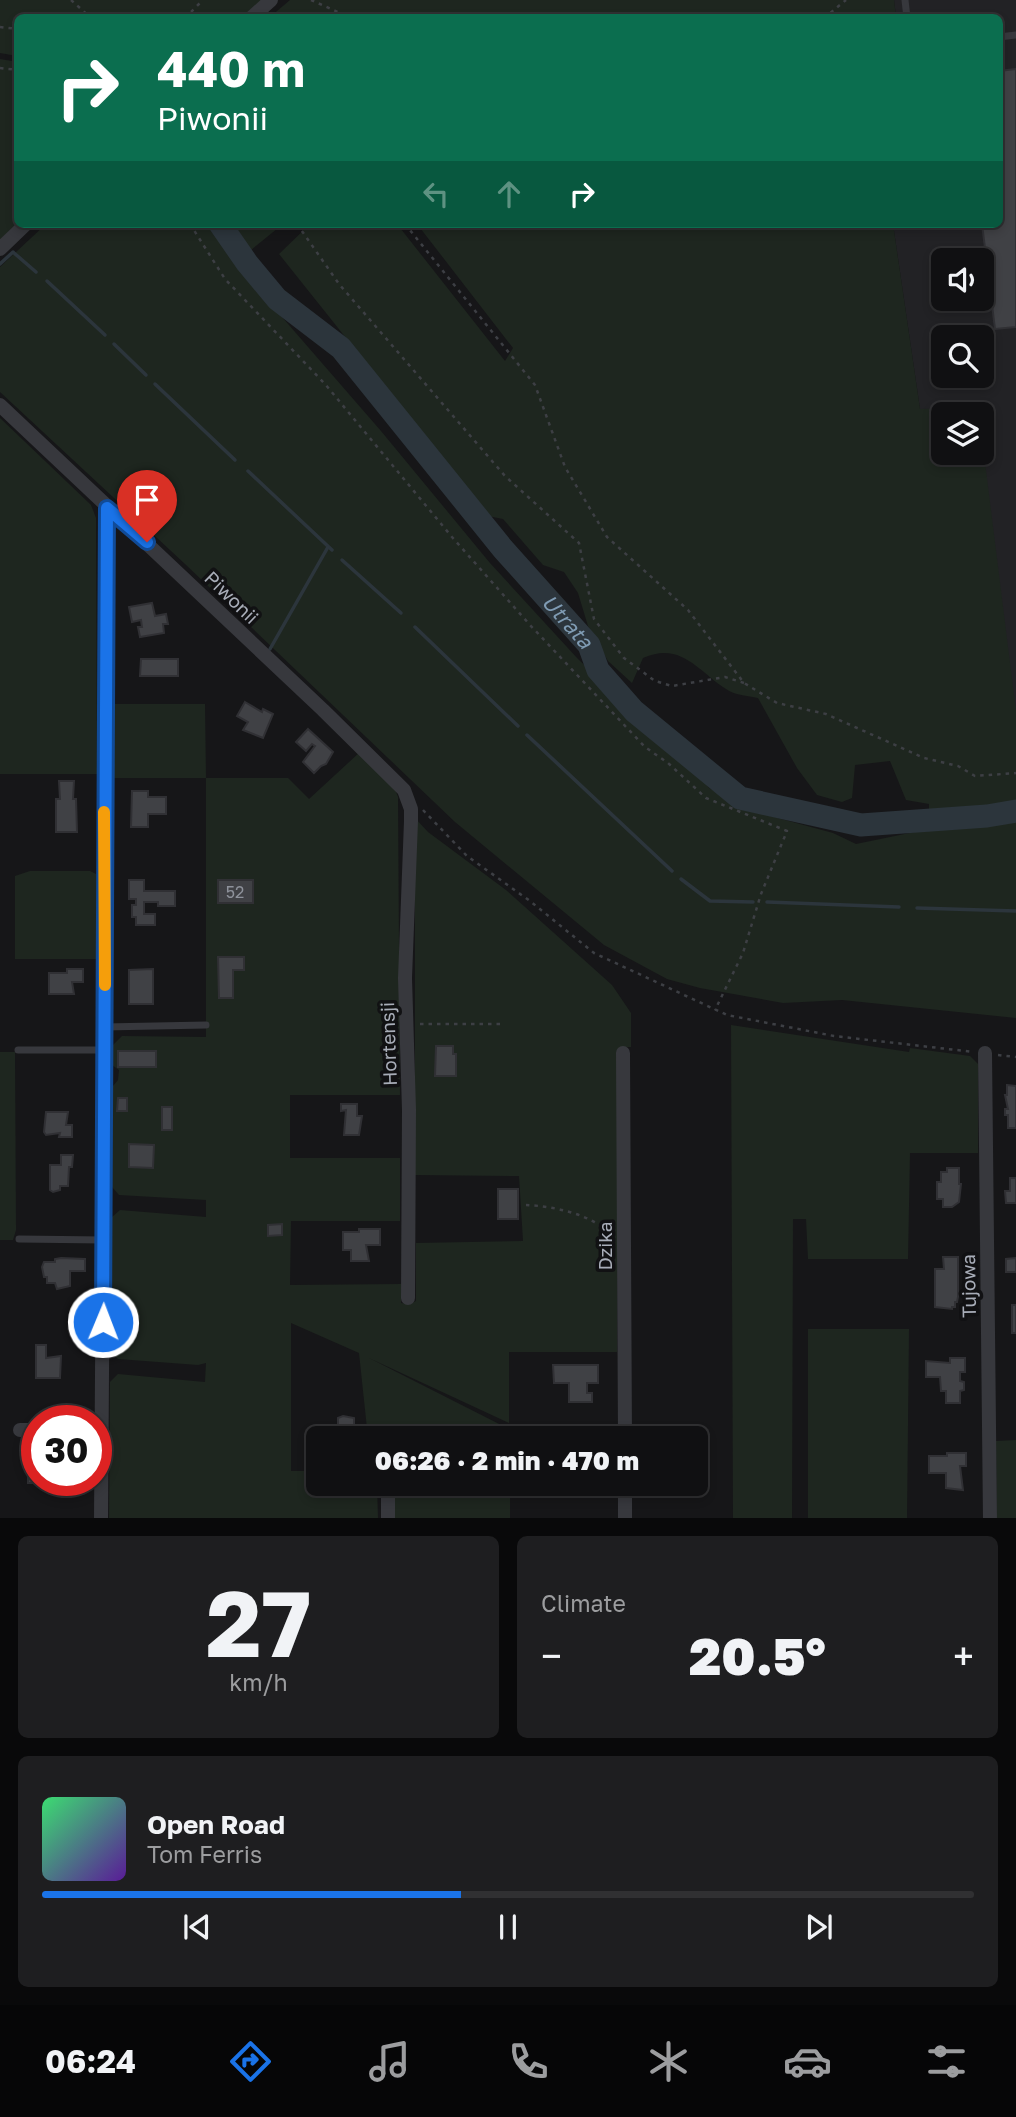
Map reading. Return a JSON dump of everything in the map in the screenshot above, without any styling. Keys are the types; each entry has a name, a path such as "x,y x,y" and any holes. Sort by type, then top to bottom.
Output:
{"street":[{"path":"255,14 271,0"},
{"path":"0,249 22,228"},
{"name":"Piwonii","path":"0,405 107,508 147,542 404,790"},
{"path":"100,1405 104,1240 107,508"},
{"name":"Hortensji","path":"404,790 411,809 405,978 409,1110 408,1298"},
{"name":"Dzika","path":"623,1053 625,1426"},
{"name":"Tujowa","path":"985,1053 990,1518"},
{"path":"100,1496 101,1518"},
{"path":"388,1496 388,1518"},
{"path":"625,1496 625,1518"}],"lane":[{"path":"104,1027 206,1025"},
{"path":"18,1050 103,1050"},
{"path":"19,1239 104,1240"}],"path":[{"path":"71,0 87,14"},
{"path":"189,14 203,0"},
{"path":"311,0 342,14"},
{"path":"829,14 846,0"},
{"path":"193,228 225,279 325,384 452,537 530,625 645,747 668,763 706,798 787,831 761,894 743,953 715,1010"},
{"path":"300,228 339,284 505,476 579,543 594,619 624,658 655,681 672,686 725,677 744,683 777,703 826,714 924,758 958,766 975,776 1016,773"},
{"path":"408,228 535,385 565,467 607,537 688,610 744,683"},
{"path":"422,809 467,856 530,901 594,953 715,1010 727,1015 834,1036 1016,1057"},
{"path":"406,1024 504,1024"},
{"path":"526,1205 543,1206 594,1223 608,1231 624,1253"}],"shaded area":[{"path":"0,0 262,0 246,14 14,14 14,55 0,53"},
{"path":"290,0 894,0 896,14 274,14"},
{"path":"894,0 1016,0 1016,795 934,465 994,465 994,402 931,402 931,453 920,409 894,228 1003,228 1003,14 896,14"},
{"path":"0,59 14,61 14,226 0,240"},
{"path":"42,228 278,228 235,263 381,431 490,563 578,659 694,769 709,788 756,812 833,833 856,844 929,829 929,804 906,800 890,761 855,765 852,798 842,802 817,795 797,768 758,698 729,691 679,656 668,653 643,658 632,683 608,661 588,626 578,593 564,572 543,565 503,519 488,516 279,254 306,228 400,228 505,361 513,348 420,228 894,228 920,409 931,409 931,465 985,465 1016,711 1016,1018 842,1000 783,1003 700,988 667,979 604,945 455,822 0,392 0,267"},
{"path":"0,418 91,505 96,518 97,774 0,774"},
{"path":"112,704 205,704 206,778 112,778"},
{"path":"360,752 392,781 398,797 400,1095 290,1095 290,1158 400,1158 400,1221 291,1221 290,1285 401,1284 401,1303 410,1304 416,1301 416,1243 523,1241 519,1176 415,1175 415,818 428,832 506,890 612,985 631,1013 631,1047 619,1047 617,1352 509,1352 509,1423 369,1358 503,1426 367,1426 359,1353 291,1323 291,1471 306,1471 306,1496 377,1496 378,1518 109,1518 109,1496 112,1496 110,1382 118,1374 205,1382 206,1363 198,1365 118,1359 111,1352 112,1217 120,1210 206,1217 206,1200 119,1195 112,1187 113,1086 118,1080 119,1070 112,1065 112,1046 122,1036 206,1037 206,778 288,778 309,799"},
{"path":"30,871 90,871 96,874 97,959 15,959 15,876"},
{"path":"731,1025 909,1052 910,1048 970,1056 978,1064 978,1153 910,1153 908,1259 808,1259 806,1219 793,1219 792,1518 733,1518"},
{"path":"0,1052 15,1052 16,1230 13,1240 0,1240"},
{"path":"808,1329 909,1329 907,1518 808,1518"},
{"path":"1016,1440 1016,1518 997,1518 996,1441"},
{"path":"393,1496 617,1496 510,1498 510,1518 393,1518"}],"building":[{"path":"1016,69 1016,327 995,329 994,248 985,248 982,228 1003,228 1003,71"},
{"path":"152,603 155,616 166,614 168,624 163,624 164,633 140,637 138,627 142,627 141,620 132,622 129,607"},
{"path":"141,659 178,659 178,676 140,676"},
{"path":"245,702 262,712 263,709 273,714 263,738 243,730 248,722 237,716"},
{"path":"308,729 333,752 326,764 314,773 303,762 315,746 312,744 306,751 296,742"},
{"path":"59,781 74,781 77,832 56,832"},
{"path":"132,791 148,791 148,797 166,797 166,814 148,814 148,827 131,827"},
{"path":"129,880 144,880 144,891 175,891 175,906 158,906 158,902 144,902 144,914 155,914 155,925 136,925 136,917 132,917 132,905 136,905 136,899 129,899"},
{"path":"218,880 253,880 253,903 218,903"},
{"path":"218,957 244,957 244,970 233,970 233,998 219,998"},
{"path":"67,969 83,969 83,982 72,982 74,994 49,994 49,973 67,973"},
{"path":"153,969 153,1004 129,1004 129,970"},
{"path":"436,1046 453,1046 453,1054 456,1054 456,1076 435,1076"},
{"path":"118,1051 156,1051 156,1067 118,1067"},
{"path":"1007,1085 1016,1086 1016,1128 1008,1128 1008,1115 1005,1115 1005,1109 1008,1109 1005,1095"},
{"path":"118,1098 127,1098 127,1111 117,1111"},
{"path":"341,1104 357,1104 357,1116 362,1116 359,1135 344,1135 346,1110 341,1111"},
{"path":"162,1107 172,1107 172,1130 162,1130"},
{"path":"46,1112 68,1112 66,1125 72,1125 72,1137 59,1137 60,1133 46,1135"},
{"path":"129,1144 154,1145 153,1168 129,1167"},
{"path":"61,1155 73,1155 68,1186 60,1186 60,1190 53,1192 50,1190 50,1165 61,1165"},
{"path":"947,1168 959,1168 959,1202 952,1207 943,1207 943,1199 937,1199 937,1182 941,1182 941,1172 947,1172"},
{"path":"1010,1178 1016,1178 1016,1203 1006,1203 1005,1191 1010,1191"},
{"path":"498,1189 518,1189 518,1219 498,1219"},
{"path":"282,1224 282,1235 268,1236 268,1225"},
{"path":"359,1229 380,1229 380,1245 366,1245 369,1261 351,1261 351,1250 343,1250 343,1232 359,1232"},
{"path":"943,1257 958,1257 958,1297 952,1309 935,1307 935,1269 944,1269"},
{"path":"1016,1258 1016,1272 1006,1272 1006,1259"},
{"path":"55,1259 85,1259 85,1271 70,1271 70,1286 57,1289 55,1283 47,1283 42,1267 44,1262 55,1262"},
{"path":"1012,1305 1016,1305 1016,1333 1012,1333"},
{"path":"36,1345 46,1345 46,1358 61,1356 60,1378 36,1378"},
{"path":"950,1358 965,1358 965,1372 960,1372 964,1390 960,1391 960,1403 946,1403 946,1391 941,1391 940,1377 926,1377 926,1361 950,1363"},
{"path":"553,1365 598,1365 598,1383 587,1383 587,1393 592,1393 592,1402 569,1402 569,1383 554,1383"},
{"path":"338,1418 354,1418 354,1426 335,1426 338,1425"},
{"path":"947,1453 966,1453 966,1466 960,1466 963,1490 946,1488 946,1473 929,1473 929,1456 947,1456"}],"waterway":[{"name":"Utrata","path":"223,228 277,299 341,348 503,549 589,645 598,670 634,711 740,798 861,825 987,816 1016,811"},
{"path":"0,264 13,252"},
{"path":"14,253 36,272"},
{"path":"47,281 105,335"},
{"path":"114,344 146,375"},
{"path":"155,384 235,460"},
{"path":"248,471 332,550"},
{"path":"270,649 328,547"},
{"path":"342,560 401,613"},
{"path":"415,627 518,726"},
{"path":"527,735 672,871"},
{"path":"681,879 710,901 753,902"},
{"path":"767,902 899,907"},
{"path":"917,908 1016,911"}],"slow traffic":[{"path":"104,812 105,985"}],"route":[{"path":"103,1322 107,508 147,542"}]}
